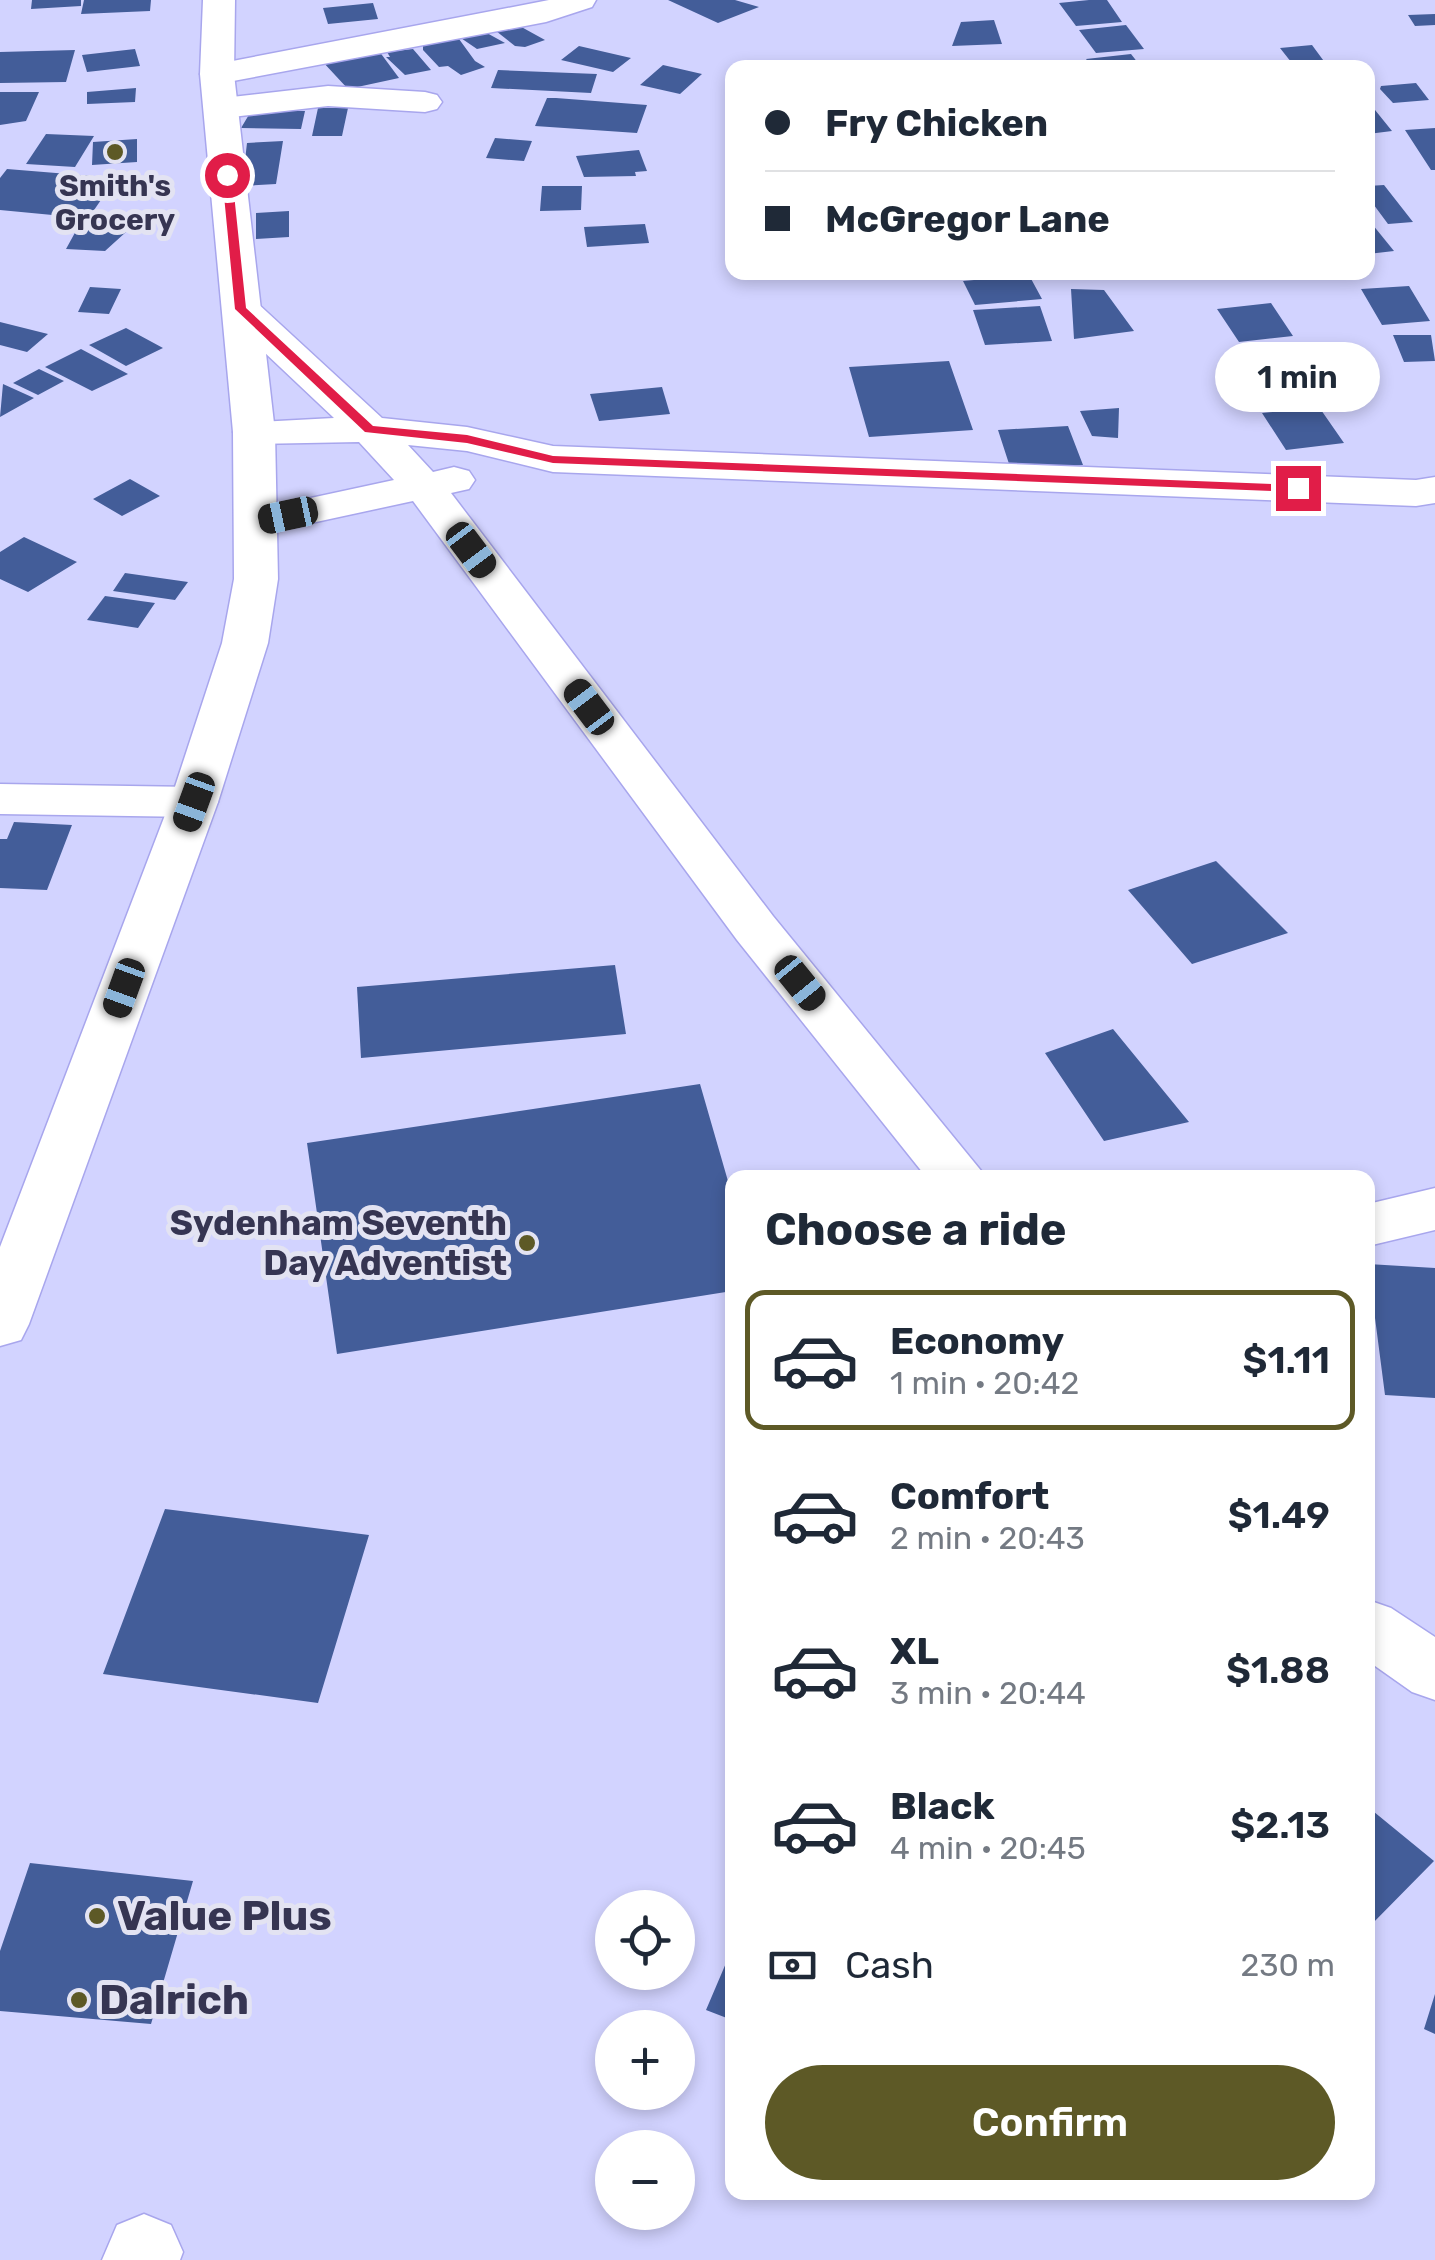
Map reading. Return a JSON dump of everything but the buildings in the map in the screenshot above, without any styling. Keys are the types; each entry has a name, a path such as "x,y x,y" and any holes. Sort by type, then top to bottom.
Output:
{"street":[{"path":"0,1324 194,802 245,643 256,579 254,432 219,91 218,0"},
{"path":"219,91 546,12 580,0"},
{"path":"219,91 425,102"},
{"path":"241,309 370,429 424,487 754,928 952,1170"},
{"path":"254,432 370,429 467,439 553,459 1416,493 1435,490"},
{"path":"256,522 553,459"},
{"path":"0,800 194,802"},
{"path":"1375,1223 1435,1209"},
{"path":"1375,1632 1435,1672"}],"place":[{"name":"Smith's Grocery","path":"115,152"},
{"name":"Sydenham Seventh Day Adventist","path":"527,1243"},
{"name":"Value Plus","path":"97,1916"},
{"name":"Dalrich","path":"79,2000"}],"route":[{"path":"227,175 241,309 370,429 467,439 553,459 1298,488"}]}
